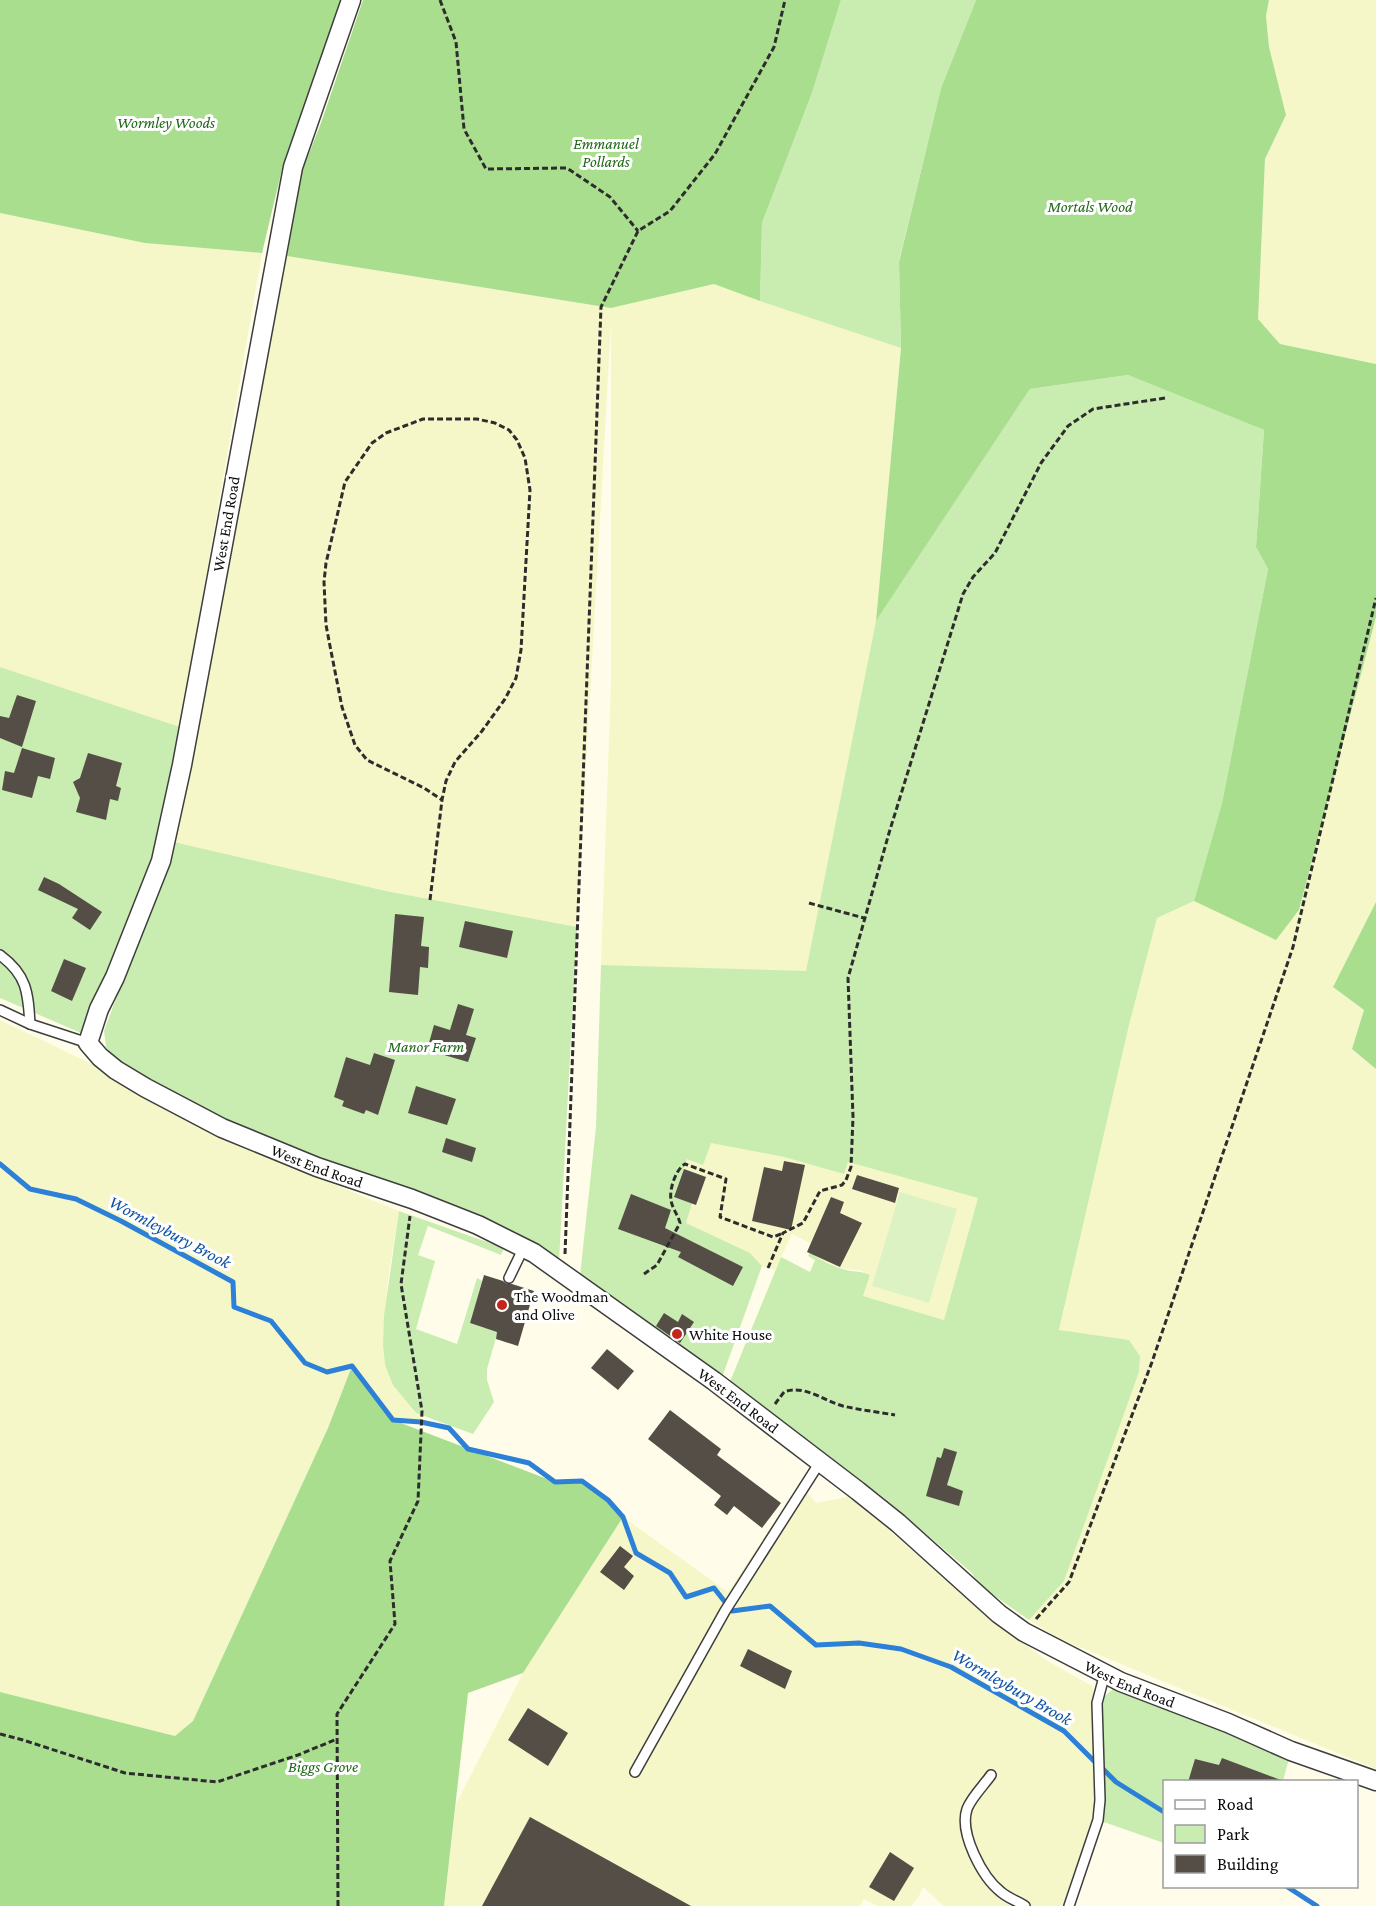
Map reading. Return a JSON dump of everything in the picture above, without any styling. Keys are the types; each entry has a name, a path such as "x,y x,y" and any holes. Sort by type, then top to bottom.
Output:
{"street":[{"name":"West End Road","path":"351,0 293,167 182,765 161,861 115,977 99,1009 88,1043 116,1070 222,1128 317,1167 412,1199 478,1225 524,1247 714,1380 898,1523 999,1614 1024,1632 1121,1682 1228,1723 1291,1751 1376,1781"}],"lane":[{"path":"0,955 12,964 22,977 28,996 30,1024"},
{"name":"West End Road","path":"0,1010 30,1024 88,1043"},
{"path":"509,1278 524,1247"},
{"path":"634,1772 676,1702 725,1611 820,1462"},
{"path":"1069,1906 1098,1820 1100,1800 1097,1703 1105,1673"},
{"path":"991,1775 967,1808 966,1822 969,1842 986,1878 1001,1893 1025,1906"}],"path":[{"path":"440,0 456,42 464,129 486,169 567,168 610,197 638,231"},
{"path":"564,1274 602,307 638,231 670,212 715,154 774,46 785,0"},
{"path":"644,1274 657,1265 680,1223 671,1199 675,1178 680,1167 685,1164 726,1179 720,1217 773,1237 804,1223 820,1191 842,1185 846,1180 851,1167 853,1117 848,992 852,960 963,594 973,577 995,553 1041,463 1068,426 1093,409 1165,398"},
{"path":"430,900 446,781 455,762 482,731 505,699 516,678 521,650 530,490 525,458 517,440 509,430 495,423 477,419 423,419 386,433 372,443 345,482 326,563 324,582 327,636 342,707 355,745 367,760 424,788 442,800"},
{"path":"1024,1632 1069,1582 1152,1362 1293,947 1376,598"},
{"path":"809,903 864,918"},
{"path":"338,1906 337,1714 395,1624 390,1562 418,1501 422,1411 400,1284 412,1199"},
{"path":"768,1268 783,1233"},
{"path":"769,1423 776,1401 790,1390 804,1391 843,1406 895,1415"},
{"path":"0,1734 124,1773 217,1782 298,1755 337,1739"}],"green space":[{"name":"Wormley Woods","path":"0,0 341,0 283,165 262,253 145,243 0,213"},
{"name":"Emmanuel Pollards","path":"363,0 841,0 812,93 762,223 760,301 714,284 611,308 287,256 302,171"},
{"path":"841,0 976,0 941,88 899,261 901,348 760,301 762,223 812,93"},
{"name":"Mortals Wood","path":"976,0 1269,0 1266,16 1269,47 1286,115 1265,159 1258,319 1280,344 1376,364 1376,617 1299,910 1276,940 1194,901 1222,803 1268,569 1256,547 1264,430 1128,375 1030,389 876,621 901,348 899,262 941,88"},
{"path":"1269,0 1376,0 1376,364 1280,344 1257,320 1265,159 1286,115 1269,47 1266,16"},
{"path":"0,213 145,243 262,253 180,727 0,667"},
{"path":"287,256 611,308 714,284 901,348 876,621 806,972 601,965 611,681 611,324 577,927 386,891 174,842"},
{"path":"1128,375 1264,430 1256,547 1268,569 1222,803 1194,901 1157,918 1129,1025 1059,1330 1129,1340 1140,1356 1139,1372 1064,1581 1029,1620 978,1584 972,1573 882,1496 729,1384 781,1257 810,1272 815,1260 808,1256 814,1245 817,1247 813,1255 833,1266 870,1275 863,1296 944,1320 978,1198 848,1162 844,1174 784,1157 711,1143 703,1165 687,1159 674,1197 692,1203 686,1223 750,1253 762,1266 721,1380 580,1276 596,1127 601,965 806,971 876,621 1030,389"},
{"path":"1376,617 1376,902 1333,987 1364,1010 1352,1049 1376,1069 1376,1769 1058,1638 1029,1620 1064,1581 1139,1372 1140,1356 1129,1340 1059,1331 1129,1025 1157,918 1194,901 1276,939 1299,910"},
{"path":"0,667 180,727 169,796 150,863 81,1033 0,998"},
{"name":"Manor Farm","path":"174,842 386,891 577,927 559,1261 231,1124 117,1062 106,1047 104,1031"},
{"path":"1376,902 1376,1069 1352,1049 1364,1010 1333,987"},
{"path":"0,1020 92,1064 136,1094 213,1135 399,1211 388,1279 383,1345 385,1365 415,1413 422,1416 421,1422 393,1420 352,1366 328,1428 193,1721 175,1736 0,1692"},
{"path":"711,1143 784,1157 844,1174 848,1162 978,1198 944,1320 863,1296 870,1275 862,1271 840,1268 817,1258 812,1255 816,1246 792,1234 775,1270 762,1266 750,1253 686,1223 674,1197 687,1159"},
{"path":"900,1192 957,1209 929,1303 872,1286"},
{"path":"399,1211 504,1248 501,1255 428,1226 418,1255 435,1261 416,1329 457,1344 477,1278 482,1281 470,1323 484,1328 500,1324 487,1369 487,1380 494,1402 473,1434 416,1413 393,1385 385,1365 384,1316"},
{"name":"Biggs Grove","path":"352,1366 393,1420 555,1482 582,1481 608,1500 623,1517 523,1673 468,1693 444,1906 0,1906 0,1692 175,1736 193,1721 328,1428"},
{"path":"799,1485 817,1503 851,1496 973,1605 1046,1660 1092,1686 1097,1703 1100,1800 1069,1906 944,1906 923,1887 911,1906 877,1906 864,1899 860,1906 444,1906 456,1804 523,1673 623,1517 728,1592"},
{"path":"1121,1682 1291,1751 1283,1780 1163,1780 1163,1843 1098,1820 1097,1703"}],"building":[{"path":"17,695 36,701 22,747 0,738 0,716 9,718"},
{"path":"22,748 55,758 50,779 38,776 32,798 2,790 5,771 14,773"},
{"path":"88,753 122,763 116,786 121,788 118,801 110,799 106,820 76,812 80,798 73,782 80,778"},
{"path":"44,877 102,912 90,930 72,918 78,909 38,890"},
{"path":"395,914 424,917 421,946 429,947 428,968 420,967 418,995 389,992"},
{"path":"465,921 513,931 507,958 459,947"},
{"path":"64,959 86,968 72,1001 51,991"},
{"path":"458,1004 474,1009 466,1035 476,1038 468,1062 427,1050 434,1025 450,1030"},
{"path":"374,1053 395,1060 378,1115 366,1110 364,1114 342,1106 344,1101 334,1097 346,1057 370,1065"},
{"path":"416,1086 456,1099 447,1125 408,1113"},
{"path":"446,1138 476,1148 472,1162 442,1152"},
{"path":"784,1161 805,1165 791,1230 752,1221 764,1167 782,1171"},
{"path":"684,1169 706,1177 696,1205 674,1197"},
{"path":"857,1175 899,1188 895,1203 852,1189"},
{"path":"631,1194 671,1210 665,1228 743,1267 733,1286 678,1257 681,1252 618,1229"},
{"path":"831,1197 844,1202 840,1213 862,1223 840,1267 807,1252"},
{"name":"The Woodman and Olive","path":"484,1275 534,1291 518,1346 496,1339 497,1332 470,1323"},
{"name":"White House","path":"664,1313 678,1322 682,1314 694,1322 680,1343 656,1326"},
{"path":"607,1349 634,1371 618,1390 591,1368"},
{"path":"670,1410 721,1449 717,1455 781,1503 762,1528 734,1506 727,1515 714,1505 721,1496 648,1439"},
{"path":"944,1448 957,1452 947,1485 963,1491 959,1506 926,1496 937,1457 941,1458"},
{"path":"620,1546 633,1556 624,1567 634,1576 624,1590 600,1572"},
{"path":"748,1649 792,1671 785,1689 740,1666"},
{"path":"528,1708 568,1733 548,1766 508,1740"},
{"path":"1222,1758 1281,1780 1189,1780 1195,1759 1219,1765"},
{"path":"530,1817 691,1906 482,1906"},
{"path":"890,1852 914,1868 894,1901 869,1887"}],"waterway":[{"name":"Wormleybury Brook","path":"0,1164 30,1189 76,1199 233,1282 234,1307 271,1321 305,1363 327,1372 352,1366 393,1420 421,1422 449,1428 468,1449 529,1463 555,1482 582,1481 608,1500 623,1517 636,1553 670,1573 686,1597 714,1588 732,1611 770,1606 816,1645 859,1643 901,1649 951,1667 1064,1731 1097,1764"},
{"name":"Wormleybury Brook","path":"1101,1767 1116,1782 1163,1811"},
{"name":"Wormleybury Brook","path":"1289,1888 1317,1906"}],"place":[{"name":"The Woodman and Olive","path":"502,1305"},
{"name":"White House","path":"677,1334"}]}
